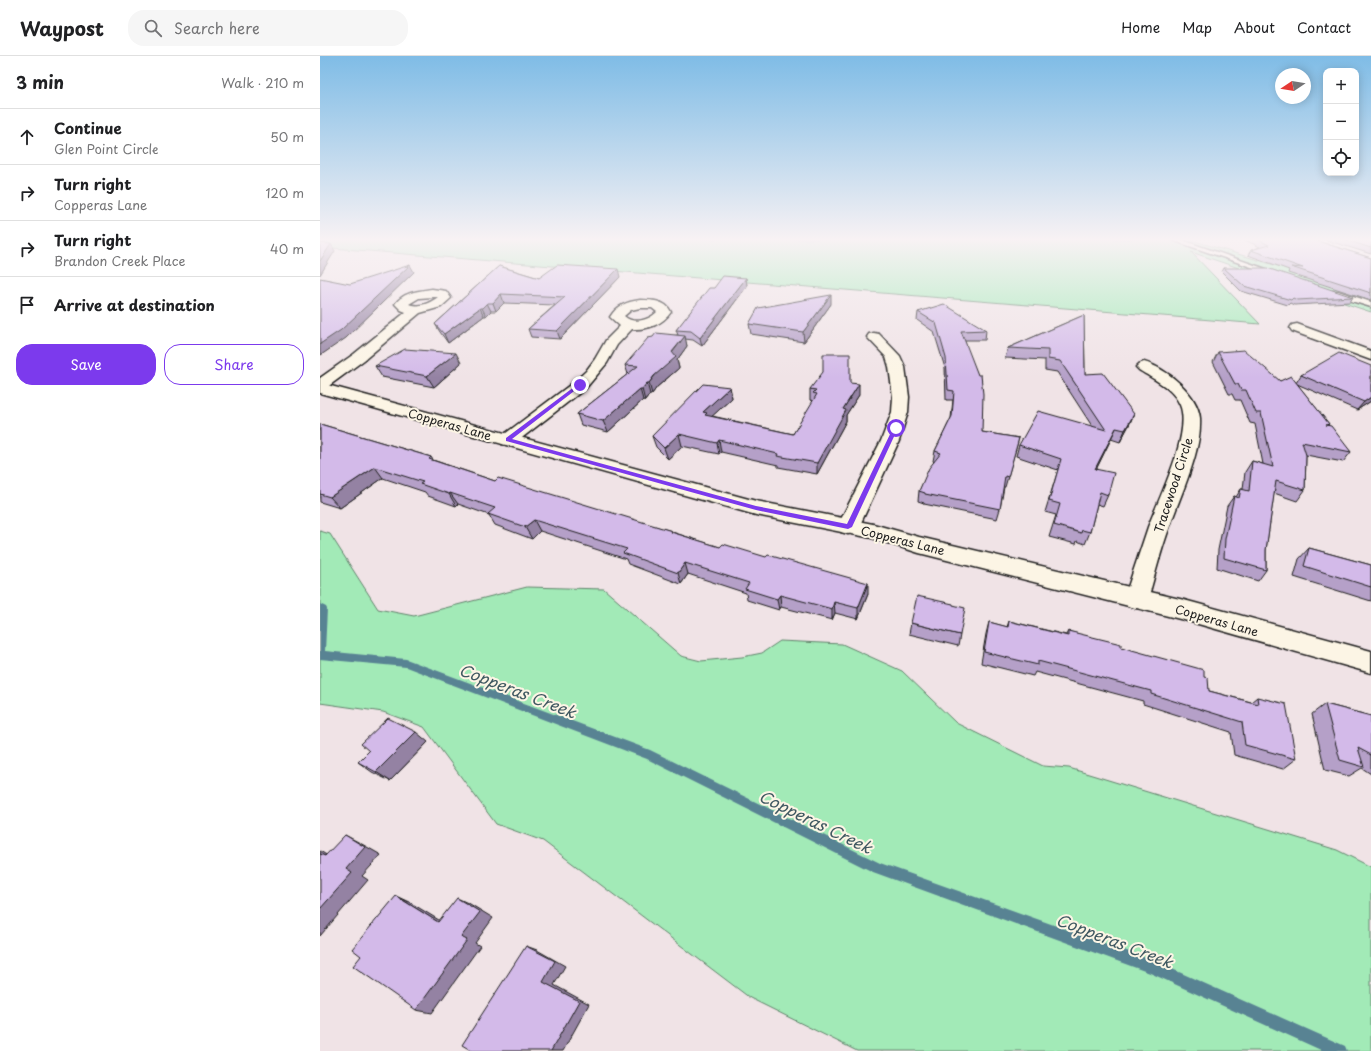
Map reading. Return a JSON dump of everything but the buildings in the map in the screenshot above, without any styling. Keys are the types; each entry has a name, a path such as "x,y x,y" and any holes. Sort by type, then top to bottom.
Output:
{"street":[{"path":"320,386 359,357 417,309"},
{"path":"508,440 580,385 602,360 611,343 629,324"},
{"path":"1297,328 1371,356"},
{"path":"848,527 890,441 900,412 901,397 893,356 874,337"},
{"name":"Tracewood Circle","path":"1136,599 1160,525 1176,483 1187,445 1191,424 1190,407 1182,394 1172,384 1144,367"},
{"name":"Copperas Lane","path":"320,386 508,440 756,508 873,531 927,546 1184,610 1371,662"}],"lane":[{"path":"1331,292 1371,305"}],"green space":[{"path":"789,285 1223,285 1260,324"},
{"path":"1291,285 1342,285 1371,294 1371,312"},
{"path":"320,531 330,534 378,609 414,616 527,587 604,589 681,656 701,661 742,657 762,653 780,641 842,644 902,671 956,723 1043,766 1069,768 1337,850 1371,867 1371,1051 857,1051 750,998 543,841 496,824 424,727 383,712 320,703"}],"waterway":[{"name":"Copperas Creek","path":"320,607 323,609 320,655 406,663 650,755 877,868 1152,967 1340,1051"}],"route":[{"path":"580,385 508,440 756,508 848,527 896,428"}]}
